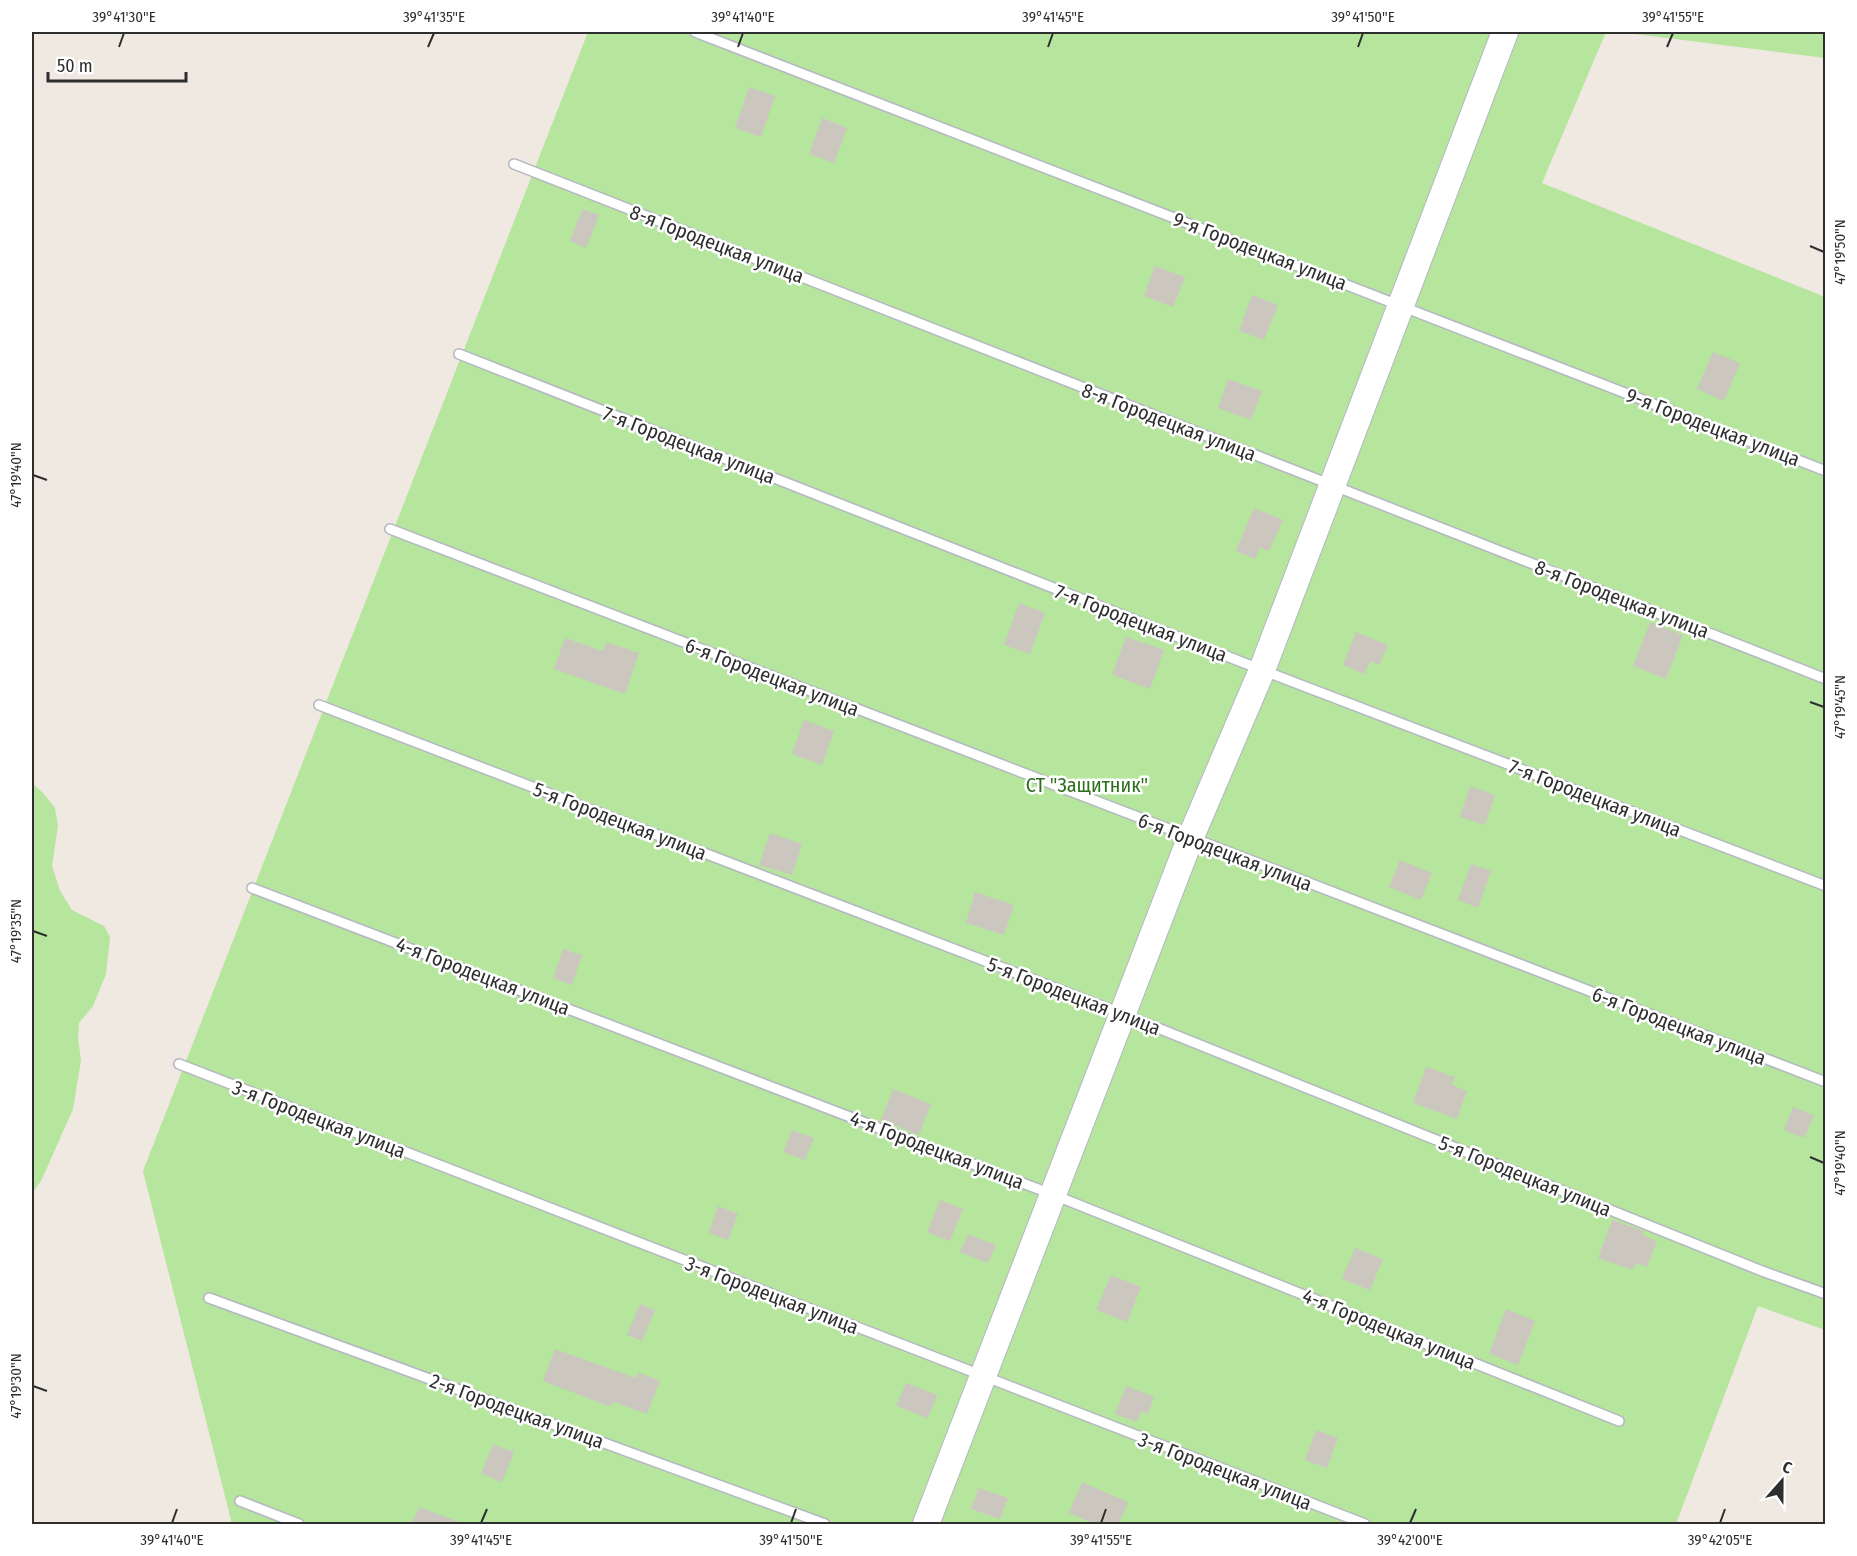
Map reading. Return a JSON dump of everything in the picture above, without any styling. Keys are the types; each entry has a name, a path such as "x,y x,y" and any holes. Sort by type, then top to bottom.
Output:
{"street":[{"path":"926,1524 1191,839 1262,670 1505,32"}],"lane":[{"name":"9-я Городецкая улица","path":"695,32 1826,471"},
{"name":"8-я Городецкая улица","path":"513,164 1826,679"},
{"name":"7-я Городецкая улица","path":"459,354 1262,670 1826,886"},
{"name":"6-я Городецкая улица","path":"390,529 1826,1082"},
{"name":"5-я Городецкая улица","path":"319,705 1123,1014 1762,1271 1826,1294"},
{"name":"4-я Городецкая улица","path":"252,888 1054,1195 1619,1421"},
{"name":"3-я Городецкая улица","path":"179,1064 982,1378 1365,1524"},
{"name":"2-я Городецкая улица","path":"208,1298 825,1524"},
{"path":"240,1501 299,1524"}],"green space":[{"name":"СТ \"Защитник\"","path":"588,32 1606,32 1542,183 1825,297 1825,1330 1758,1306 1676,1524 232,1524 143,1171"},
{"path":"1619,32 1825,32 1825,58"},
{"path":"32,783 55,808 58,826 52,866 60,891 72,910 104,926 110,937 106,974 93,1006 79,1023 78,1038 81,1060 73,1109 35,1190 32,1189"}],"building":[{"path":"749,87 775,96 761,137 735,128"},
{"path":"822,118 847,128 834,163 809,154"},
{"path":"582,209 599,215 586,248 570,241"},
{"path":"1155,266 1185,277 1173,307 1144,296"},
{"path":"1252,295 1278,305 1264,340 1239,331"},
{"path":"1713,352 1740,363 1724,401 1697,389"},
{"path":"1228,379 1262,391 1251,420 1218,408"},
{"path":"1254,508 1283,520 1269,551 1260,548 1255,559 1236,551"},
{"path":"1019,603 1045,613 1030,654 1004,645"},
{"path":"1650,622 1683,635 1666,679 1633,666"},
{"path":"1356,632 1388,645 1379,665 1370,661 1364,674 1343,665"},
{"path":"1126,637 1164,650 1150,689 1112,675"},
{"path":"565,638 603,651 606,642 639,653 625,694 554,669"},
{"path":"804,720 834,731 822,765 792,754"},
{"path":"1470,786 1495,795 1485,825 1460,817"},
{"path":"770,833 802,844 792,875 759,865"},
{"path":"1400,860 1432,873 1421,900 1389,887"},
{"path":"1471,864 1491,871 1478,908 1458,900"},
{"path":"975,892 1014,905 1004,935 966,923"},
{"path":"563,949 582,955 572,985 553,978"},
{"path":"1426,1067 1455,1077 1452,1085 1467,1091 1457,1119 1413,1103"},
{"path":"893,1089 931,1104 919,1135 881,1120"},
{"path":"1793,1107 1814,1115 1804,1138 1784,1130"},
{"path":"792,1130 814,1138 805,1160 783,1152"},
{"path":"940,1200 963,1209 950,1241 927,1232"},
{"path":"718,1206 738,1214 728,1240 709,1233"},
{"path":"1612,1220 1644,1231 1642,1235 1657,1241 1647,1267 1636,1263 1633,1270 1598,1258"},
{"path":"968,1234 996,1245 988,1263 960,1252"},
{"path":"1355,1248 1383,1259 1370,1290 1342,1279"},
{"path":"1111,1275 1141,1287 1127,1322 1096,1310"},
{"path":"640,1304 655,1310 642,1341 627,1335"},
{"path":"1506,1309 1535,1321 1518,1365 1489,1354"},
{"path":"555,1349 636,1378 638,1372 660,1381 647,1414 613,1402 611,1407 543,1381"},
{"path":"906,1383 937,1395 928,1418 896,1406"},
{"path":"1126,1386 1154,1397 1148,1414 1141,1411 1137,1422 1115,1414"},
{"path":"1316,1430 1338,1438 1327,1468 1305,1460"},
{"path":"493,1444 514,1452 502,1482 481,1474"},
{"path":"1082,1482 1128,1502 1119,1524 1095,1524 1069,1513"},
{"path":"979,1488 1008,1498 1000,1519 971,1509"},
{"path":"419,1507 462,1523 462,1524 412,1524"}]}
